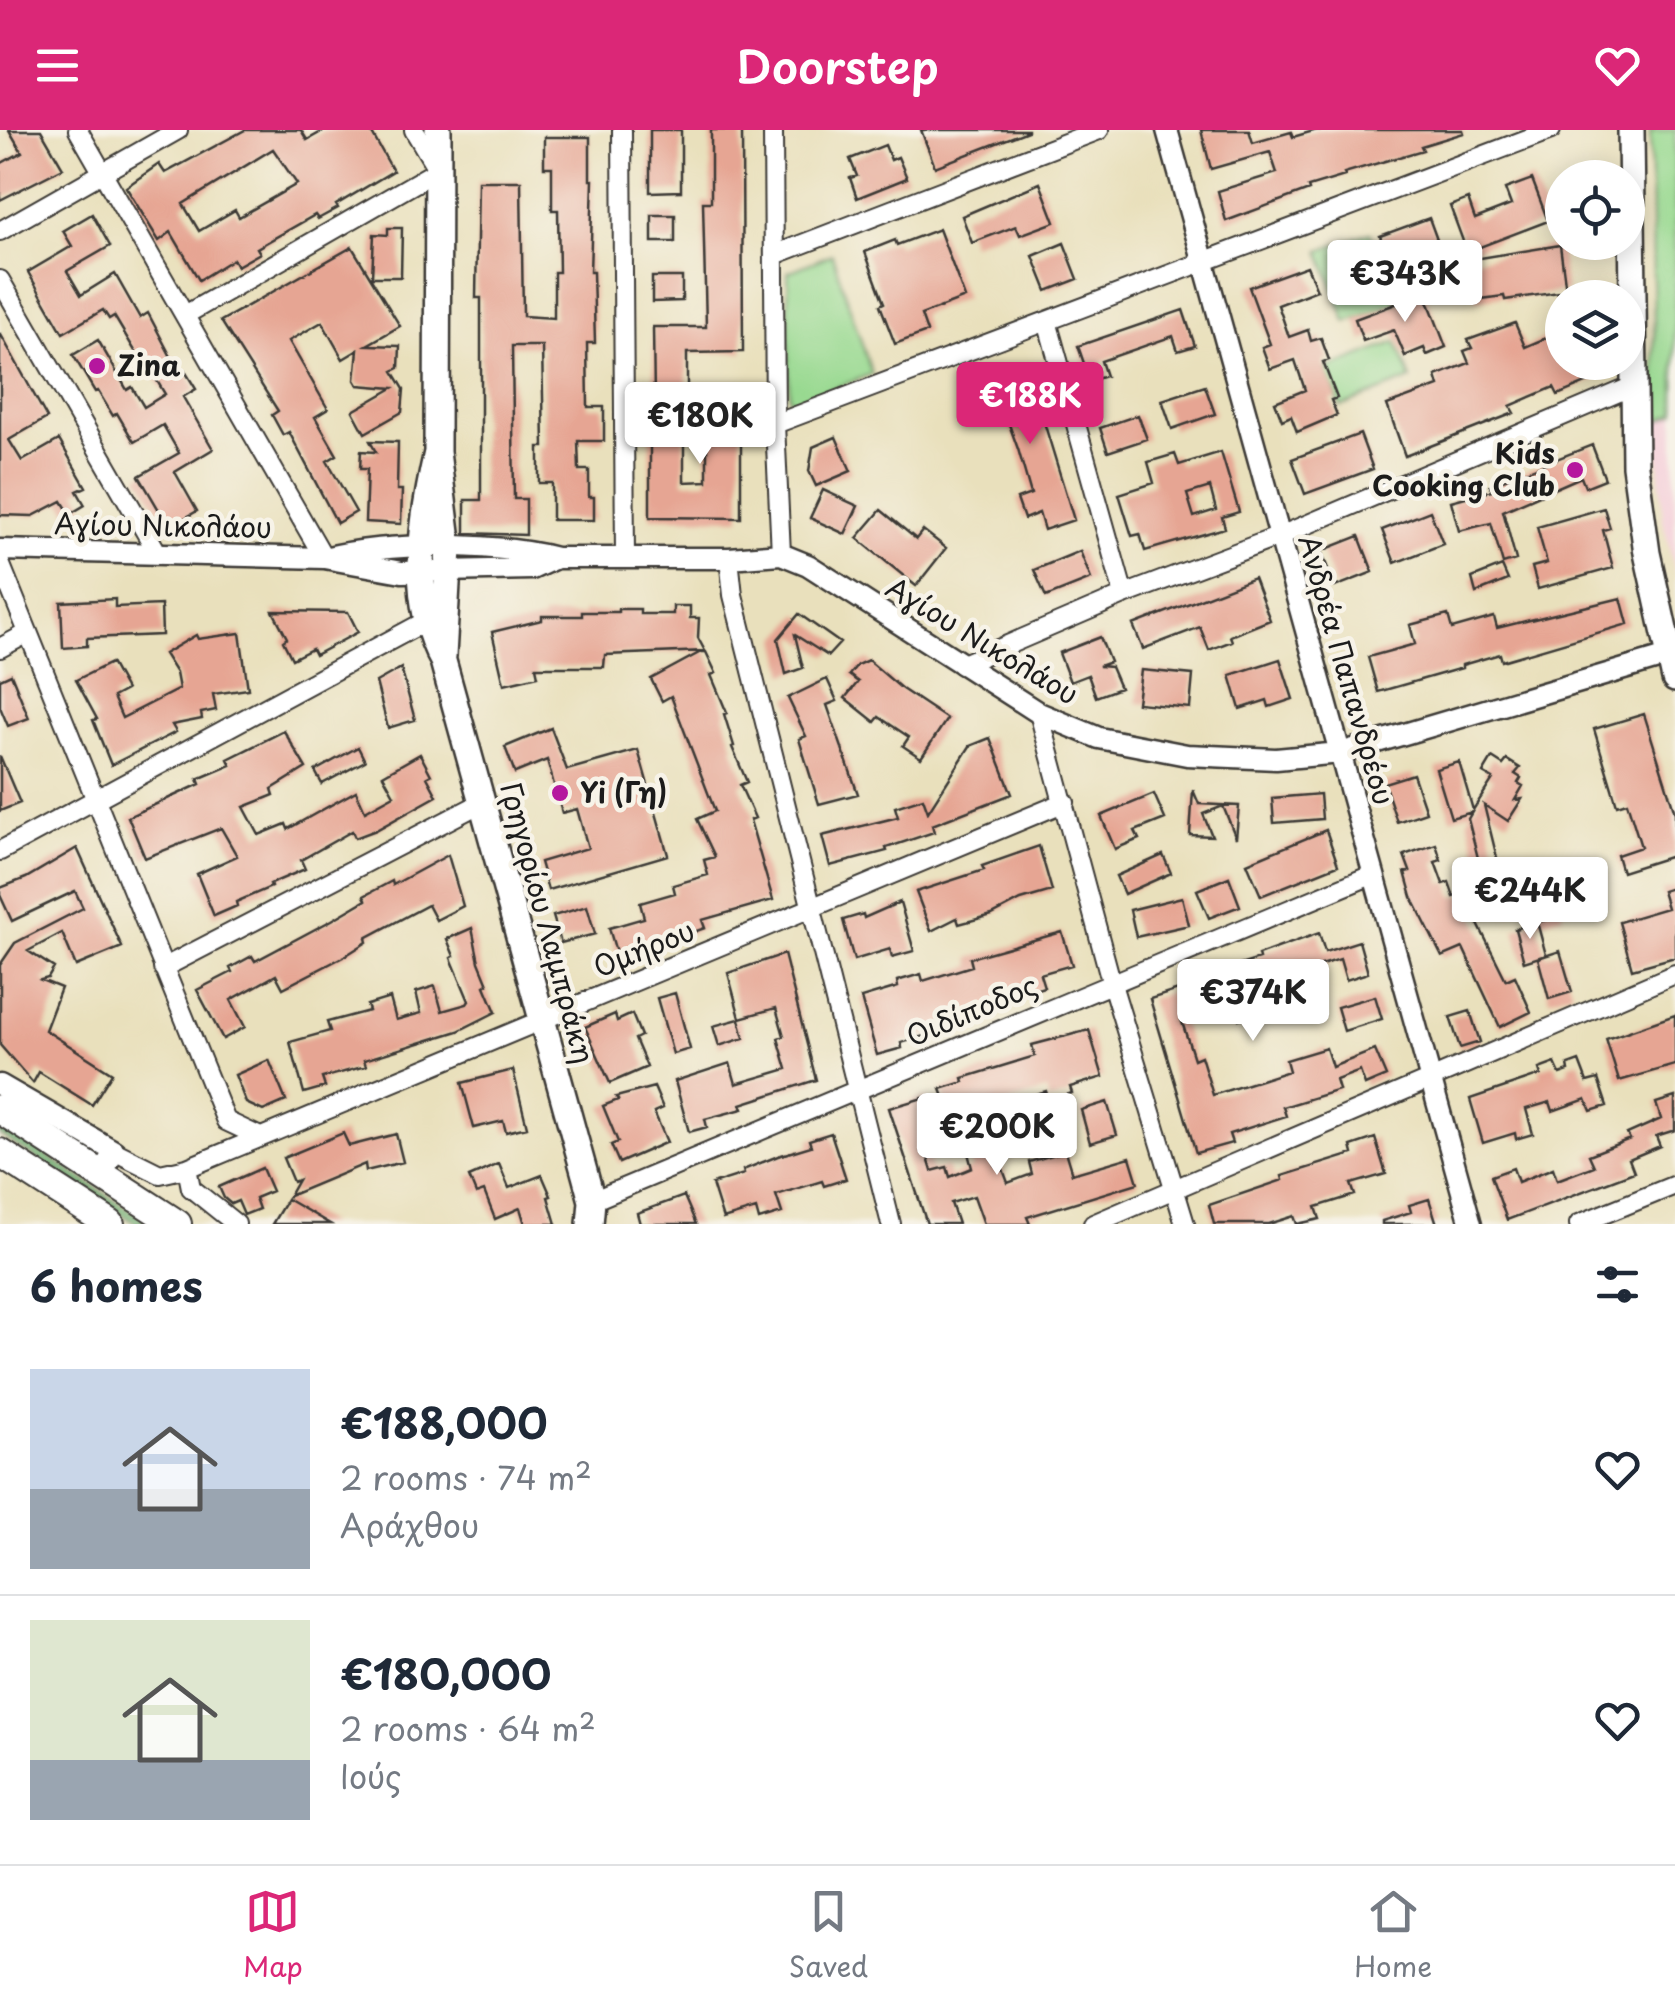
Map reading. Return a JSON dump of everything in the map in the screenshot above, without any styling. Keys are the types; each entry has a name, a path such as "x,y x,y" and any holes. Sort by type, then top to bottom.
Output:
{"main road":[{"name":"Γρηγορίου Λαμπράκη","path":"438,130 437,452 430,484 443,662 543,1020 591,1212 606,1216 608,1224"},
{"path":"1631,130 1632,386 1638,496 1673,663"},
{"name":"Γρηγορίου Λαμπράκη","path":"436,560 426,621 443,662"},
{"path":"0,1109 108,1163 177,1224"},
{"path":"0,1153 110,1224"}],"street":[{"path":"78,130 324,558"},
{"path":"0,231 178,130"},
{"path":"185,315 438,170 414,130"},
{"path":"622,130 625,559"},
{"path":"773,130 781,554"},
{"path":"774,255 1099,130"},
{"name":"Ανδρέα Παπανδρέου","path":"1168,130 1471,1224"},
{"path":"776,424 1551,130"},
{"path":"0,280 157,552"},
{"path":"1047,321 1124,595"},
{"path":"962,665 1124,595 1280,536 1632,386"},
{"name":"Αγίου Νικολάου","path":"0,550 324,558 353,551 532,569 556,558 729,558 781,554 808,565 1039,713 1099,738 1187,755 1276,759 1340,752 1425,725 1673,663"},
{"path":"729,558 733,595 890,1224"},
{"path":"0,563 226,1122 260,1137"},
{"path":"0,851 426,621"},
{"path":"0,648 28,633"},
{"path":"1039,713 1111,981 1184,1224"},
{"path":"163,968 482,802"},
{"name":"Ομήρου","path":"187,1168 1065,802"},
{"name":"Οιδίποδος","path":"591,1212 858,1090 1374,874"},
{"path":"1092,1224 1675,974"},
{"path":"0,1085 108,1163 160,1174 187,1168 192,1188 236,1224"},
{"path":"1580,1224 1675,1185"}],"shaded area":[{"path":"1675,413 1675,574 1663,520 1656,422"}],"green space":[{"path":"1650,130 1675,130 1675,413 1656,422"},
{"path":"1370,232 1397,303 1346,322 1320,251"},
{"path":"832,254 872,374 797,403 789,398 788,272"},
{"path":"1396,342 1411,379 1341,407 1326,370"},
{"path":"0,1125 152,1224 137,1224 0,1135"}],"building":[{"path":"9,130 41,130 63,168 0,200 0,164 22,152"},
{"path":"245,130 301,130 307,140 325,130 370,130 393,171 336,205 338,208 318,219 315,215 257,248 260,253 237,266 233,259 199,280 171,232 159,241 126,187 159,164 165,173","holes":["273,149 297,184 239,217 235,210 199,231 183,204"]},
{"path":"650,130 681,130 681,191 650,192"},
{"path":"711,130 742,130 743,352 687,353 687,400 654,400 653,327 706,327 703,202 711,202"},
{"path":"921,130 1028,130 1028,131 935,167"},
{"path":"1201,130 1249,130 1253,143 1291,132 1293,137 1317,130 1464,133 1421,146 1423,150 1344,173 1345,176 1226,221 1218,191 1277,173 1270,152 1211,169"},
{"path":"544,137 590,137 590,272 595,343 587,343 588,407 604,407 604,441 578,441 579,470 589,470 594,520 552,520 552,483 539,483 539,447 544,447 542,346 512,346 514,499 526,499 526,535 465,533 465,500 481,500 481,298 476,298 478,181 521,181 523,316 554,318 554,272 559,272 558,210 552,210 552,167 544,167"},
{"path":"885,145 891,160 898,157 907,178 857,198 850,178 857,176 850,159"},
{"path":"1532,179 1545,222 1467,252 1450,206 1468,199 1475,219 1511,205 1505,189"},
{"path":"1040,183 1055,222 1020,235 1016,226 972,243 962,216"},
{"path":"92,214 110,246 67,271 81,295 115,274 140,318 148,313 180,374 185,371 196,389 183,397 213,449 175,472 197,511 169,527 139,476 179,453 163,425 134,442 117,413 113,416 95,392 73,355 98,340 127,390 132,387 144,407 165,394 114,316 109,319 103,310 63,333 28,272 72,246 63,231"},
{"path":"652,215 675,215 675,242 652,242"},
{"path":"1429,218 1452,281 1443,284 1431,256 1421,261 1416,247 1388,257 1380,236"},
{"path":"388,228 402,228 401,277 372,277 374,234 388,235"},
{"path":"939,229 965,298 921,315 927,332 895,344 865,252"},
{"path":"1064,243 1078,279 1047,291 1033,256"},
{"path":"352,247 400,326 367,345 400,346 399,368 393,371 404,389 402,412 365,433 353,411 393,388 358,385 358,350 343,359 322,322 289,341 328,409 315,417 337,455 327,461 356,512 337,523 289,432 283,435 272,415 278,411 221,321"},
{"path":"1545,247 1545,260 1562,260 1565,280 1545,280 1545,294 1474,300 1468,260"},
{"path":"1307,266 1317,290 1278,305 1289,337 1308,330 1311,341 1321,338 1329,360 1323,362 1337,398 1331,400 1337,415 1297,432 1291,416 1282,420 1275,402 1305,390 1295,360 1270,369 1262,347 1270,344 1249,287"},
{"path":"652,277 682,277 682,301 652,302"},
{"path":"1425,293 1446,347 1427,355 1424,348 1405,356 1394,330 1363,341 1355,319"},
{"path":"1183,310 1195,346 1178,351 1173,336 1101,361 1106,376 1090,381 1078,346"},
{"path":"1515,323 1525,347 1545,338 1545,380 1593,380 1558,395 1554,387 1510,406 1514,413 1405,456 1387,405 1439,386 1436,376 1469,363 1464,351 1472,348 1468,340"},
{"path":"0,333 47,418 9,440 22,461 59,440 86,487 77,491 85,505 70,514 62,501 33,516 0,515"},
{"path":"1028,370 1074,520 1044,530 1039,513 1024,519 1017,499 1031,494 1018,449 1006,416 991,421 980,383"},
{"path":"1205,386 1215,414 1172,429 1162,400"},
{"path":"741,389 741,518 650,517 650,431 684,431 684,482 707,481 711,390"},
{"path":"1138,415 1147,439 1108,452 1100,428"},
{"path":"1360,434 1373,469 1305,494 1292,459"},
{"path":"836,437 851,471 816,486 809,471 813,447"},
{"path":"370,441 398,442 401,524 365,522 367,469 360,469 361,451 376,452"},
{"path":"1592,445 1605,479 1585,487 1581,477 1503,511 1516,560 1503,564 1491,523 1459,531 1451,501 1492,490 1490,485"},
{"path":"1221,452 1239,512 1222,517 1225,528 1145,551 1140,534 1132,536 1119,494 1154,483 1148,462 1175,454 1179,465","holes":["1210,487 1216,510 1194,517 1187,494"]},
{"path":"823,490 858,506 845,534 810,518"},
{"path":"1604,508 1610,528 1603,530 1613,568 1538,589 1532,567 1547,563 1537,527"},
{"path":"881,510 916,539 923,530 946,548 916,586 857,538"},
{"path":"1430,511 1443,544 1395,563 1382,530"},
{"path":"1359,536 1373,572 1335,587 1321,551"},
{"path":"1080,551 1091,579 1046,597 1034,570"},
{"path":"1502,566 1508,580 1476,593 1472,578"},
{"path":"1254,578 1270,620 1230,636 1232,641 1209,650 1200,627 1143,649 1133,625"},
{"path":"1621,598 1628,624 1502,661 1500,654 1378,692 1368,657 1415,644 1410,625 1448,615 1452,629 1494,617 1497,628"},
{"path":"115,599 115,607 161,605 162,635 87,638 87,646 63,648 61,602"},
{"path":"673,606 690,606 690,618 699,618 698,638 705,651 605,655 604,667 536,667 538,676 504,684 492,632 542,620 542,616 582,616 582,612 618,609 673,614"},
{"path":"273,611 348,612 358,632 315,655 312,649 292,659 283,641 287,638"},
{"path":"799,614 840,643 828,656 795,635 803,668 786,674 778,639"},
{"path":"240,633 248,689 213,694 216,710 201,713 202,719 172,725 176,732 111,765 93,720 97,719 76,680 111,663 126,690 113,697 122,718 179,689 176,673 164,654 196,635 198,639"},
{"path":"1100,637 1110,662 1099,666 1111,667 1120,688 1096,697 1088,675 1070,682 1059,653"},
{"path":"706,652 716,673 711,675 727,713 724,714 732,747 747,782 740,785 755,818 750,820 773,900 702,920 705,928 618,959 609,928 644,918 640,903 675,893 673,885 708,875 704,860 715,857 697,819 715,811 671,696 662,701 651,679"},
{"path":"1280,659 1293,699 1269,707 1267,700 1240,709 1230,675"},
{"path":"868,660 947,719 921,758 903,746 909,737 879,717 875,722 845,698 858,682 849,675"},
{"path":"401,668 415,720 388,728 376,682"},
{"path":"1141,670 1193,675 1190,708 1137,703"},
{"path":"11,674 29,718 8,726 0,707 0,679"},
{"path":"827,679 837,701 827,705 858,794 819,804 799,739 806,736 788,698"},
{"path":"1644,714 1675,813 1675,855 1622,872 1617,855 1641,847 1627,802 1617,805 1594,729"},
{"path":"551,728 567,770 638,750 668,855 548,890 540,862 588,848 577,809 562,813 547,760 515,773 505,747"},
{"path":"284,731 306,768 272,789 274,795 244,807 259,835 286,824 288,829 356,791 365,811 394,795 383,775 420,754 437,796 376,830 355,838 352,831 301,860 305,869 214,916 197,874 237,856 221,828 145,858 128,817 200,784 198,779 231,765 228,759"},
{"path":"990,738 1012,794 932,825 934,832 886,848 887,851 830,866 822,836 898,817 895,807 923,798 928,812 970,746"},
{"path":"358,747 365,761 322,784 315,771"},
{"path":"0,756 20,803 0,811"},
{"path":"1492,758 1503,765 1507,760 1520,768 1515,774 1523,786 1515,800 1522,799 1508,821 1484,805 1497,858 1479,862 1468,819 1472,812 1451,818 1436,769 1459,762 1473,810 1493,779 1483,773"},
{"path":"1413,774 1426,812 1397,822 1384,783"},
{"path":"1193,790 1199,804 1239,806 1236,838 1223,806 1203,814 1212,836 1190,835"},
{"path":"1154,794 1165,819 1135,831 1139,839 1115,849 1101,816"},
{"path":"1320,794 1322,819 1274,823 1272,798"},
{"path":"1326,830 1338,865 1261,896 1247,863"},
{"path":"1436,844 1441,860 1435,862 1443,884 1449,882 1454,897 1463,894 1506,980 1515,976 1531,1012 1500,1027 1463,948 1442,957 1412,897 1404,855"},
{"path":"1039,846 1052,891 1021,900 992,915 959,924 957,918 931,931 916,892 984,870 982,866"},
{"path":"77,848 122,947 76,966 62,933 28,951 54,968 48,978 41,980 61,988 45,1030 112,1073 92,1105 39,1072 33,1083 0,1045 0,965 15,943 83,908 75,891 12,921 0,888 26,878"},
{"path":"448,855 463,906 436,920 428,905 366,938 367,942 345,956 283,988 276,975 231,1000 245,1027 223,1039 197,990 232,972 230,968 252,956 255,961 366,900 364,896"},
{"path":"1163,855 1171,873 1124,894 1116,876"},
{"path":"1229,877 1240,906 1209,918 1197,890"},
{"path":"1554,884 1563,915 1531,924 1523,892"},
{"path":"1675,887 1675,957 1632,969 1619,922 1667,908 1662,891"},
{"path":"1182,897 1189,925 1136,937 1130,910"},
{"path":"900,902 914,951 892,957 890,949 854,960 843,920 863,914 864,918"},
{"path":"587,906 595,934 561,943 553,916"},
{"path":"1537,922 1546,955 1524,962 1515,929"},
{"path":"472,928 488,984 485,986 496,1012 458,1031 364,1060 366,1066 322,1078 325,1087 304,1093 290,1042 330,1031 327,1022 369,1011 367,1005 390,998 396,1020 421,1013 416,992 435,986 442,1011 467,1004 447,939"},
{"path":"1062,932 1072,965 1040,974 1044,987 936,1027 937,1032 877,1055 861,998 898,987 897,981 921,974 923,981 972,966 970,958"},
{"path":"1319,933 1325,952 1359,941 1368,973 1346,980 1340,959 1293,974 1295,980 1254,993 1260,1013 1239,1019 1234,1003 1181,1019 1194,1059 1201,1056 1213,1095 1289,1071 1286,1060 1326,1048 1332,1067 1375,1050 1386,1076 1365,1085 1360,1071 1336,1080 1339,1090 1283,1107 1286,1116 1229,1134 1232,1143 1196,1153 1150,999"},
{"path":"1560,951 1572,992 1549,999 1538,958"},
{"path":"784,954 816,1080 741,1104 743,1109 705,1119 707,1127 689,1132 675,1081 730,1063 736,1084 787,1069 778,1038 784,1036 776,1008 740,1018 728,973"},
{"path":"675,993 690,1049 673,1054 657,998"},
{"path":"1375,996 1382,1019 1344,1031 1337,1007"},
{"path":"1470,1011 1480,1042 1460,1048 1450,1017"},
{"path":"615,1014 617,1021 632,1014 641,1036 635,1039 647,1067 610,1083 585,1027"},
{"path":"1675,1015 1675,1065 1619,1081 1606,1039"},
{"path":"739,1019 744,1038 719,1046 713,1026"},
{"path":"1089,1030 1103,1077 1070,1087 1072,1093 1049,1101 1046,1091 993,1107 998,1125 978,1131 975,1122 956,1128 941,1089 964,1082 963,1078 1035,1056 1032,1045"},
{"path":"269,1060 286,1101 263,1111 246,1103 235,1075"},
{"path":"1579,1061 1587,1082 1598,1079 1607,1106 1591,1111 1586,1099 1553,1111 1550,1102 1526,1109 1533,1134 1516,1139 1515,1133 1483,1143 1470,1099 1541,1075 1539,1069 1555,1063 1560,1074 1569,1071 1568,1065"},
{"path":"513,1070 527,1127 506,1132 503,1121 474,1128 462,1083"},
{"path":"654,1087 663,1108 654,1112 667,1142 619,1163 611,1145 618,1142 603,1106 618,1100 616,1097"},
{"path":"926,1097 937,1133 922,1138 932,1171 947,1167 950,1177 972,1168 968,1153 988,1145 1008,1183 1032,1174 1029,1162 1065,1151 1072,1174 1130,1157 1138,1183 1027,1217 1030,1224 984,1224 974,1196 951,1203 958,1224 927,1224 889,1108"},
{"path":"1675,1097 1675,1130 1656,1136 1660,1146 1629,1159 1634,1172 1507,1220 1491,1176 1513,1168 1518,1182 1553,1168 1557,1180 1594,1166 1589,1155 1630,1139 1627,1134 1661,1119 1656,1103"},
{"path":"1107,1102 1117,1135 1090,1143 1081,1110"},
{"path":"343,1133 349,1146 396,1134 403,1162 366,1171 365,1164 289,1196 298,1180 293,1182 283,1158"},
{"path":"831,1133 846,1179 824,1186 822,1181 776,1195 782,1213 759,1220 756,1209 723,1219 712,1184 811,1146 809,1140"},
{"path":"1375,1138 1386,1174 1351,1184 1355,1195 1316,1207 1320,1219 1297,1224 1294,1216 1269,1224 1214,1224 1209,1205 1353,1154 1351,1146"},
{"path":"499,1164 509,1188 542,1175 556,1224 525,1224 520,1208 495,1219 484,1191 476,1194 469,1177"},
{"path":"262,1168 272,1191 255,1198 259,1209 244,1215 238,1201 231,1204 219,1187"},
{"path":"684,1196 696,1224 640,1224 637,1213"},
{"path":"287,1199 330,1224 272,1224"},
{"path":"1429,1199 1437,1224 1382,1224 1411,1212 1409,1205"}],"place":[{"name":"Zina","path":"97,366"},
{"name":"Kids Cooking Club","path":"1575,470"},
{"name":"Yi (Γη)","path":"560,793"}]}
